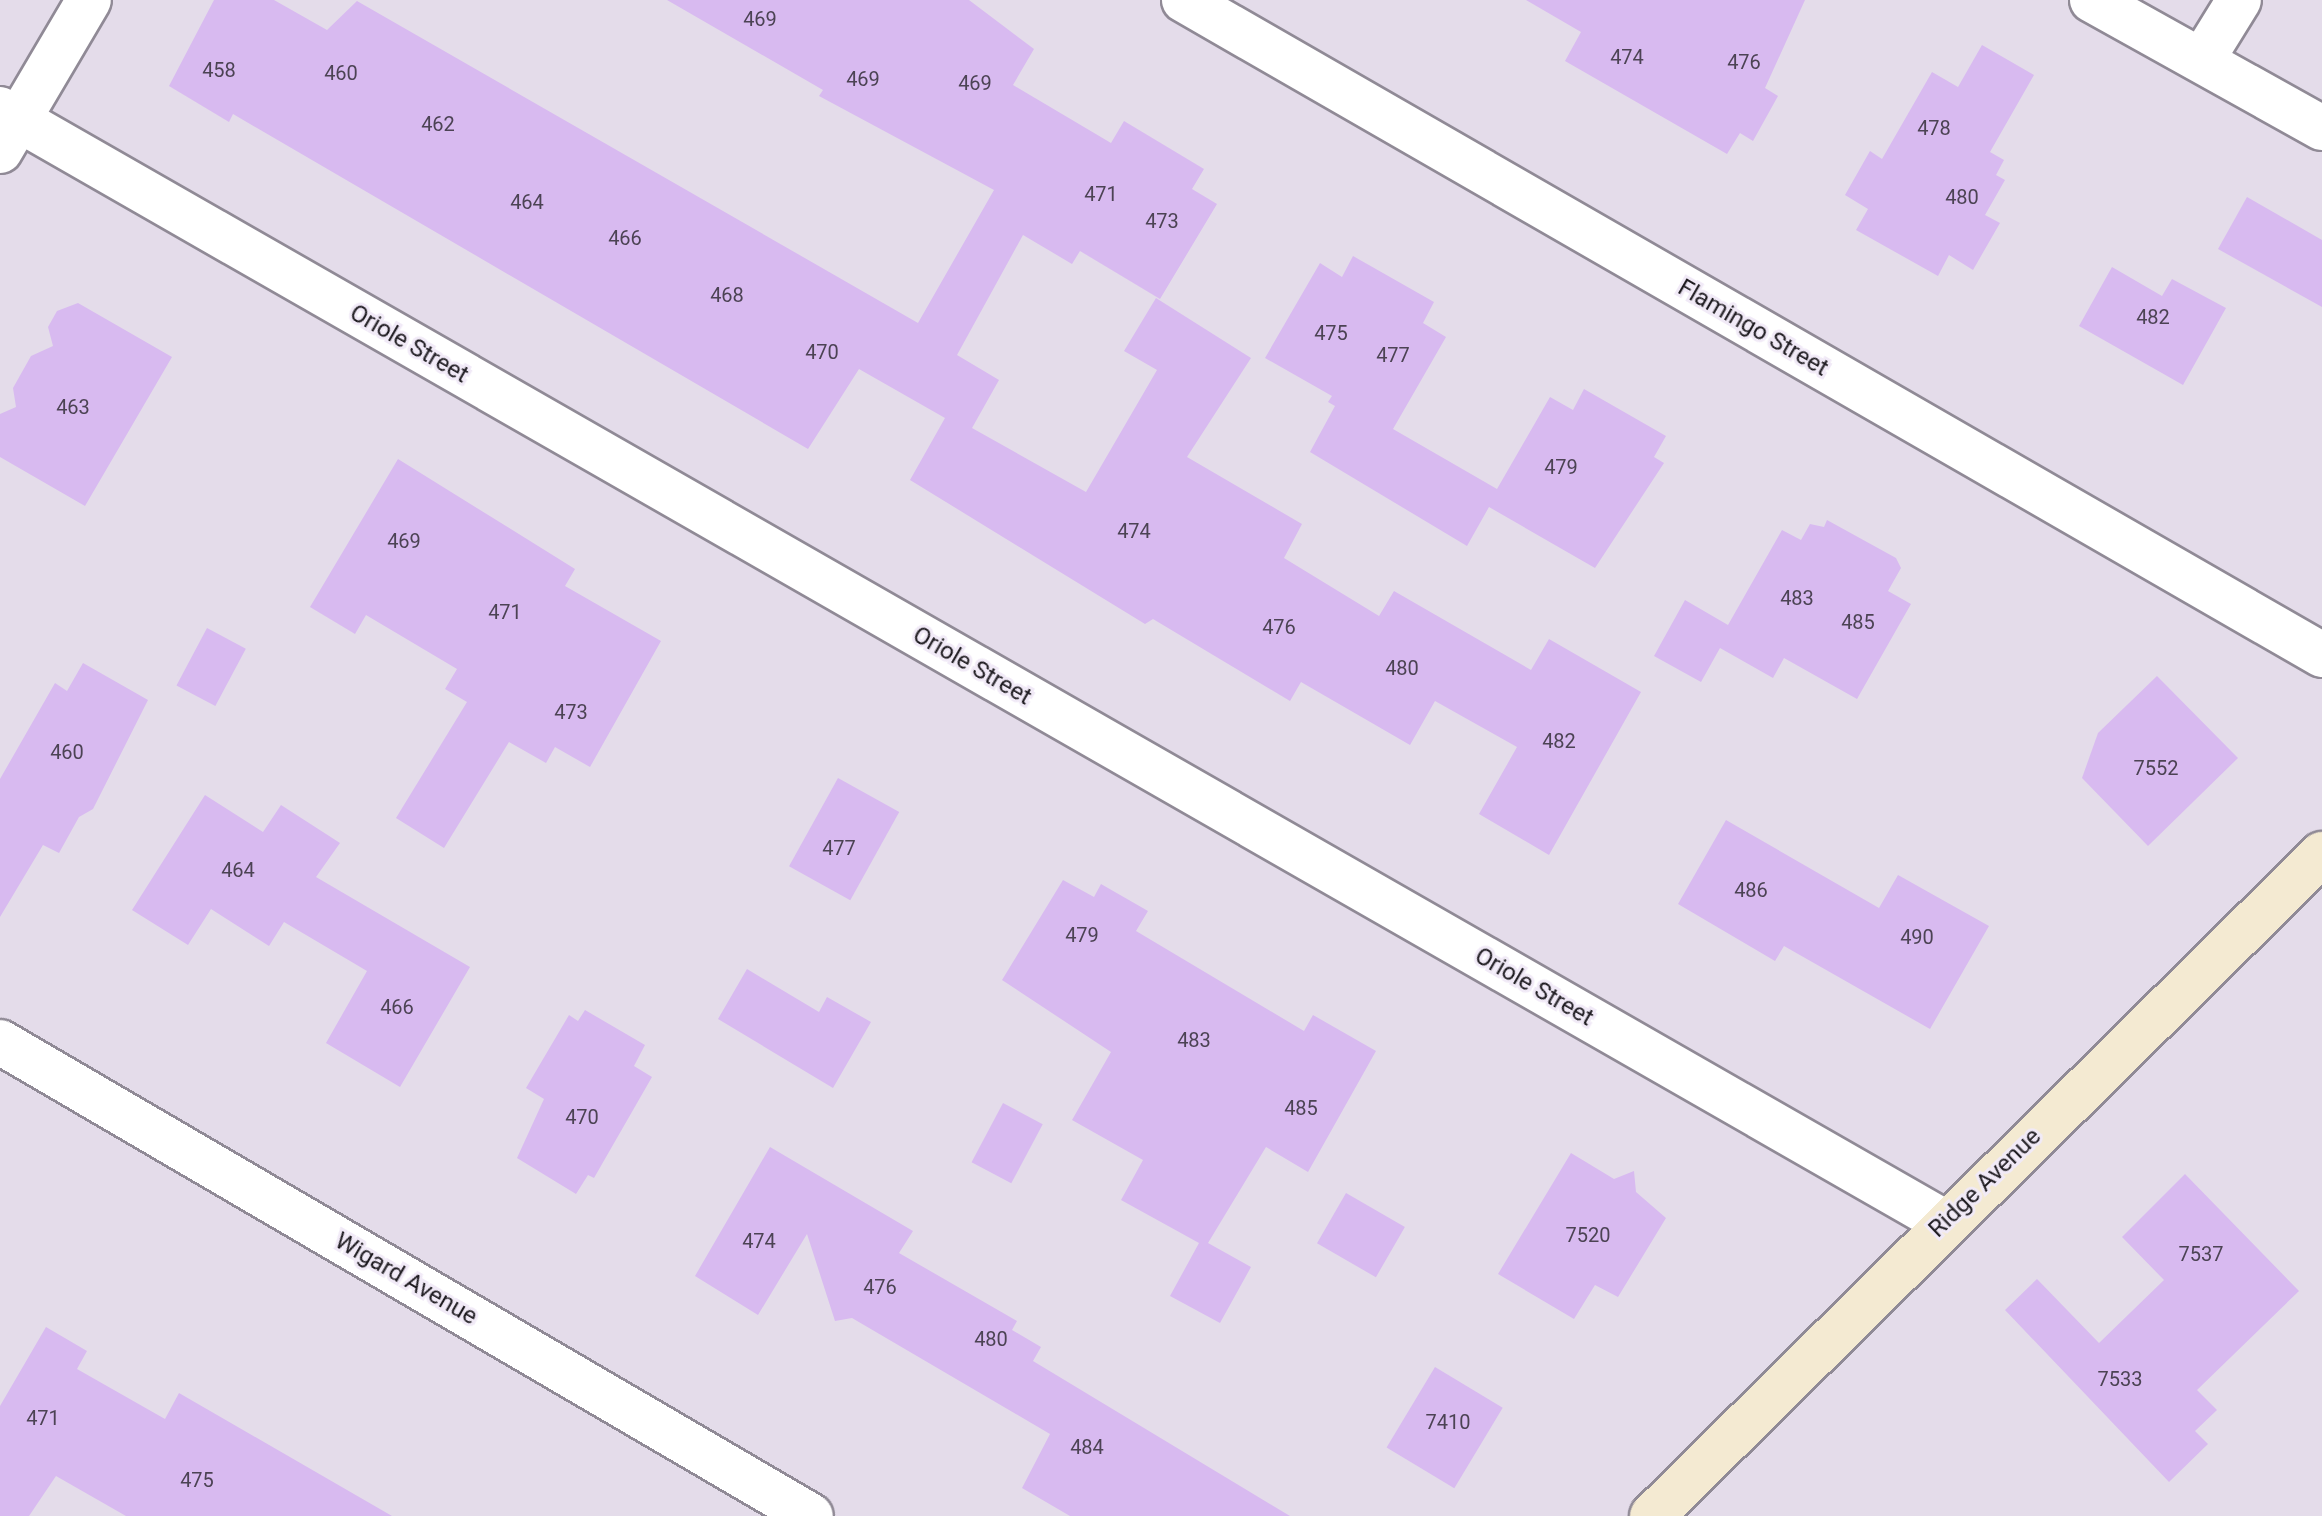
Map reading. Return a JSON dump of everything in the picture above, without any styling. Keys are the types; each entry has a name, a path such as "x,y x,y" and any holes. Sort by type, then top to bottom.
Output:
{"main road":[{"name":"Ridge Avenue","path":"1652,1516 1944,1222 2322,854"}],"street":[{"path":"6,127 89,0"},
{"name":"Flamingo Street","path":"1184,0 2322,655"},
{"path":"2092,0 2322,128"},
{"path":"2202,60 2239,0"},
{"name":"Oriole Street","path":"6,127 1944,1222"},
{"name":"Wigard Avenue","path":"0,1042 811,1516"}],"building":[{"path":"214,0 274,0 327,30 357,1 918,323 994,190 819,96 823,90 667,0 969,0 1034,49 1013,85 1111,143 1124,121 1204,169 1192,189 1217,204 1160,299 1080,251 1072,264 1023,235 957,355 999,380 972,428 1086,492 1157,370 1124,351 1156,298 1251,358 1187,457 1302,524 1284,558 1379,616 1394,591 1531,670 1549,639 1641,692 1549,855 1479,814 1517,747 1435,701 1410,745 1301,682 1290,701 1153,619 1145,624 910,480 945,418 859,369 808,449 233,114 229,122 169,86"},
{"path":"1526,0 1805,0 1765,88 1778,96 1753,141 1740,133 1727,154 1565,61 1581,32"},
{"path":"1982,45 2034,75 1990,152 2004,160 1996,175 2005,180 1985,215 2000,223 1973,270 1949,255 1938,276 1856,230 1868,209 1845,195 1870,151 1882,159 1932,72 1958,87"},
{"path":"2247,197 2322,240 2322,307 2218,249"},
{"path":"1353,256 1434,302 1423,323 1446,337 1393,429 1497,489 1550,397 1573,410 1584,389 1666,436 1654,457 1664,463 1595,568 1489,507 1467,546 1310,452 1335,406 1328,402 1332,396 1265,358 1320,263 1342,277"},
{"path":"2112,267 2162,296 2172,279 2226,308 2183,385 2079,326"},
{"path":"78,303 172,357 85,506 0,457 0,414 16,407 13,388 31,356 53,346 48,327 57,311"},
{"path":"398,459 575,569 565,586 661,641 590,767 555,747 546,763 509,742 444,848 396,818 467,702 445,689 457,669 366,615 355,634 310,607"},
{"path":"1827,520 1896,558 1901,568 1888,591 1911,604 1857,699 1784,658 1773,678 1720,648 1701,682 1654,656 1685,600 1728,625 1782,530 1801,540 1810,524 1824,527"},
{"path":"207,628 246,649 215,706 176,685"},
{"path":"83,663 148,700 93,809 79,817 59,853 43,845 0,917 0,779 55,683 67,691"},
{"path":"2157,676 2238,758 2148,846 2082,778 2098,733"},
{"path":"838,778 899,812 850,900 789,866"},
{"path":"205,795 263,832 281,805 340,843 316,877 470,967 400,1087 326,1043 367,971 284,922 269,946 211,909 188,945 132,910"},
{"path":"1726,820 1879,908 1898,875 1989,926 1930,1029 1784,946 1775,961 1678,904"},
{"path":"1063,880 1094,897 1101,884 1148,911 1136,931 1304,1031 1313,1015 1376,1051 1308,1172 1266,1147 1208,1243 1251,1267 1220,1323 1170,1296 1199,1243 1121,1200 1143,1160 1072,1120 1111,1052 1002,980"},
{"path":"747,969 819,1012 827,997 871,1022 833,1088 718,1019"},
{"path":"585,1010 645,1045 634,1066 652,1077 594,1178 588,1175 576,1194 517,1158 544,1099 526,1088 569,1015 578,1021"},
{"path":"1003,1103 1043,1124 1011,1183 972,1162"},
{"path":"770,1147 913,1231 899,1253 1017,1321 1012,1330 1041,1347 1033,1361 1290,1516 1070,1516 1022,1488 1050,1434 852,1318 835,1321 807,1234 758,1315 695,1276"},
{"path":"1571,1153 1614,1179 1634,1171 1636,1192 1666,1218 1618,1297 1595,1285 1574,1319 1498,1274"},
{"path":"2185,1174 2299,1291 2197,1390 2217,1410 2195,1431 2208,1444 2169,1482 2005,1310 2037,1279 2099,1343 2164,1280 2122,1237"},
{"path":"1346,1193 1405,1227 1376,1277 1317,1243"},
{"path":"46,1327 87,1351 77,1369 165,1419 179,1393 392,1516 126,1516 56,1476 29,1516 0,1516 0,1406"},
{"path":"1435,1367 1503,1408 1454,1488 1387,1448"}]}
